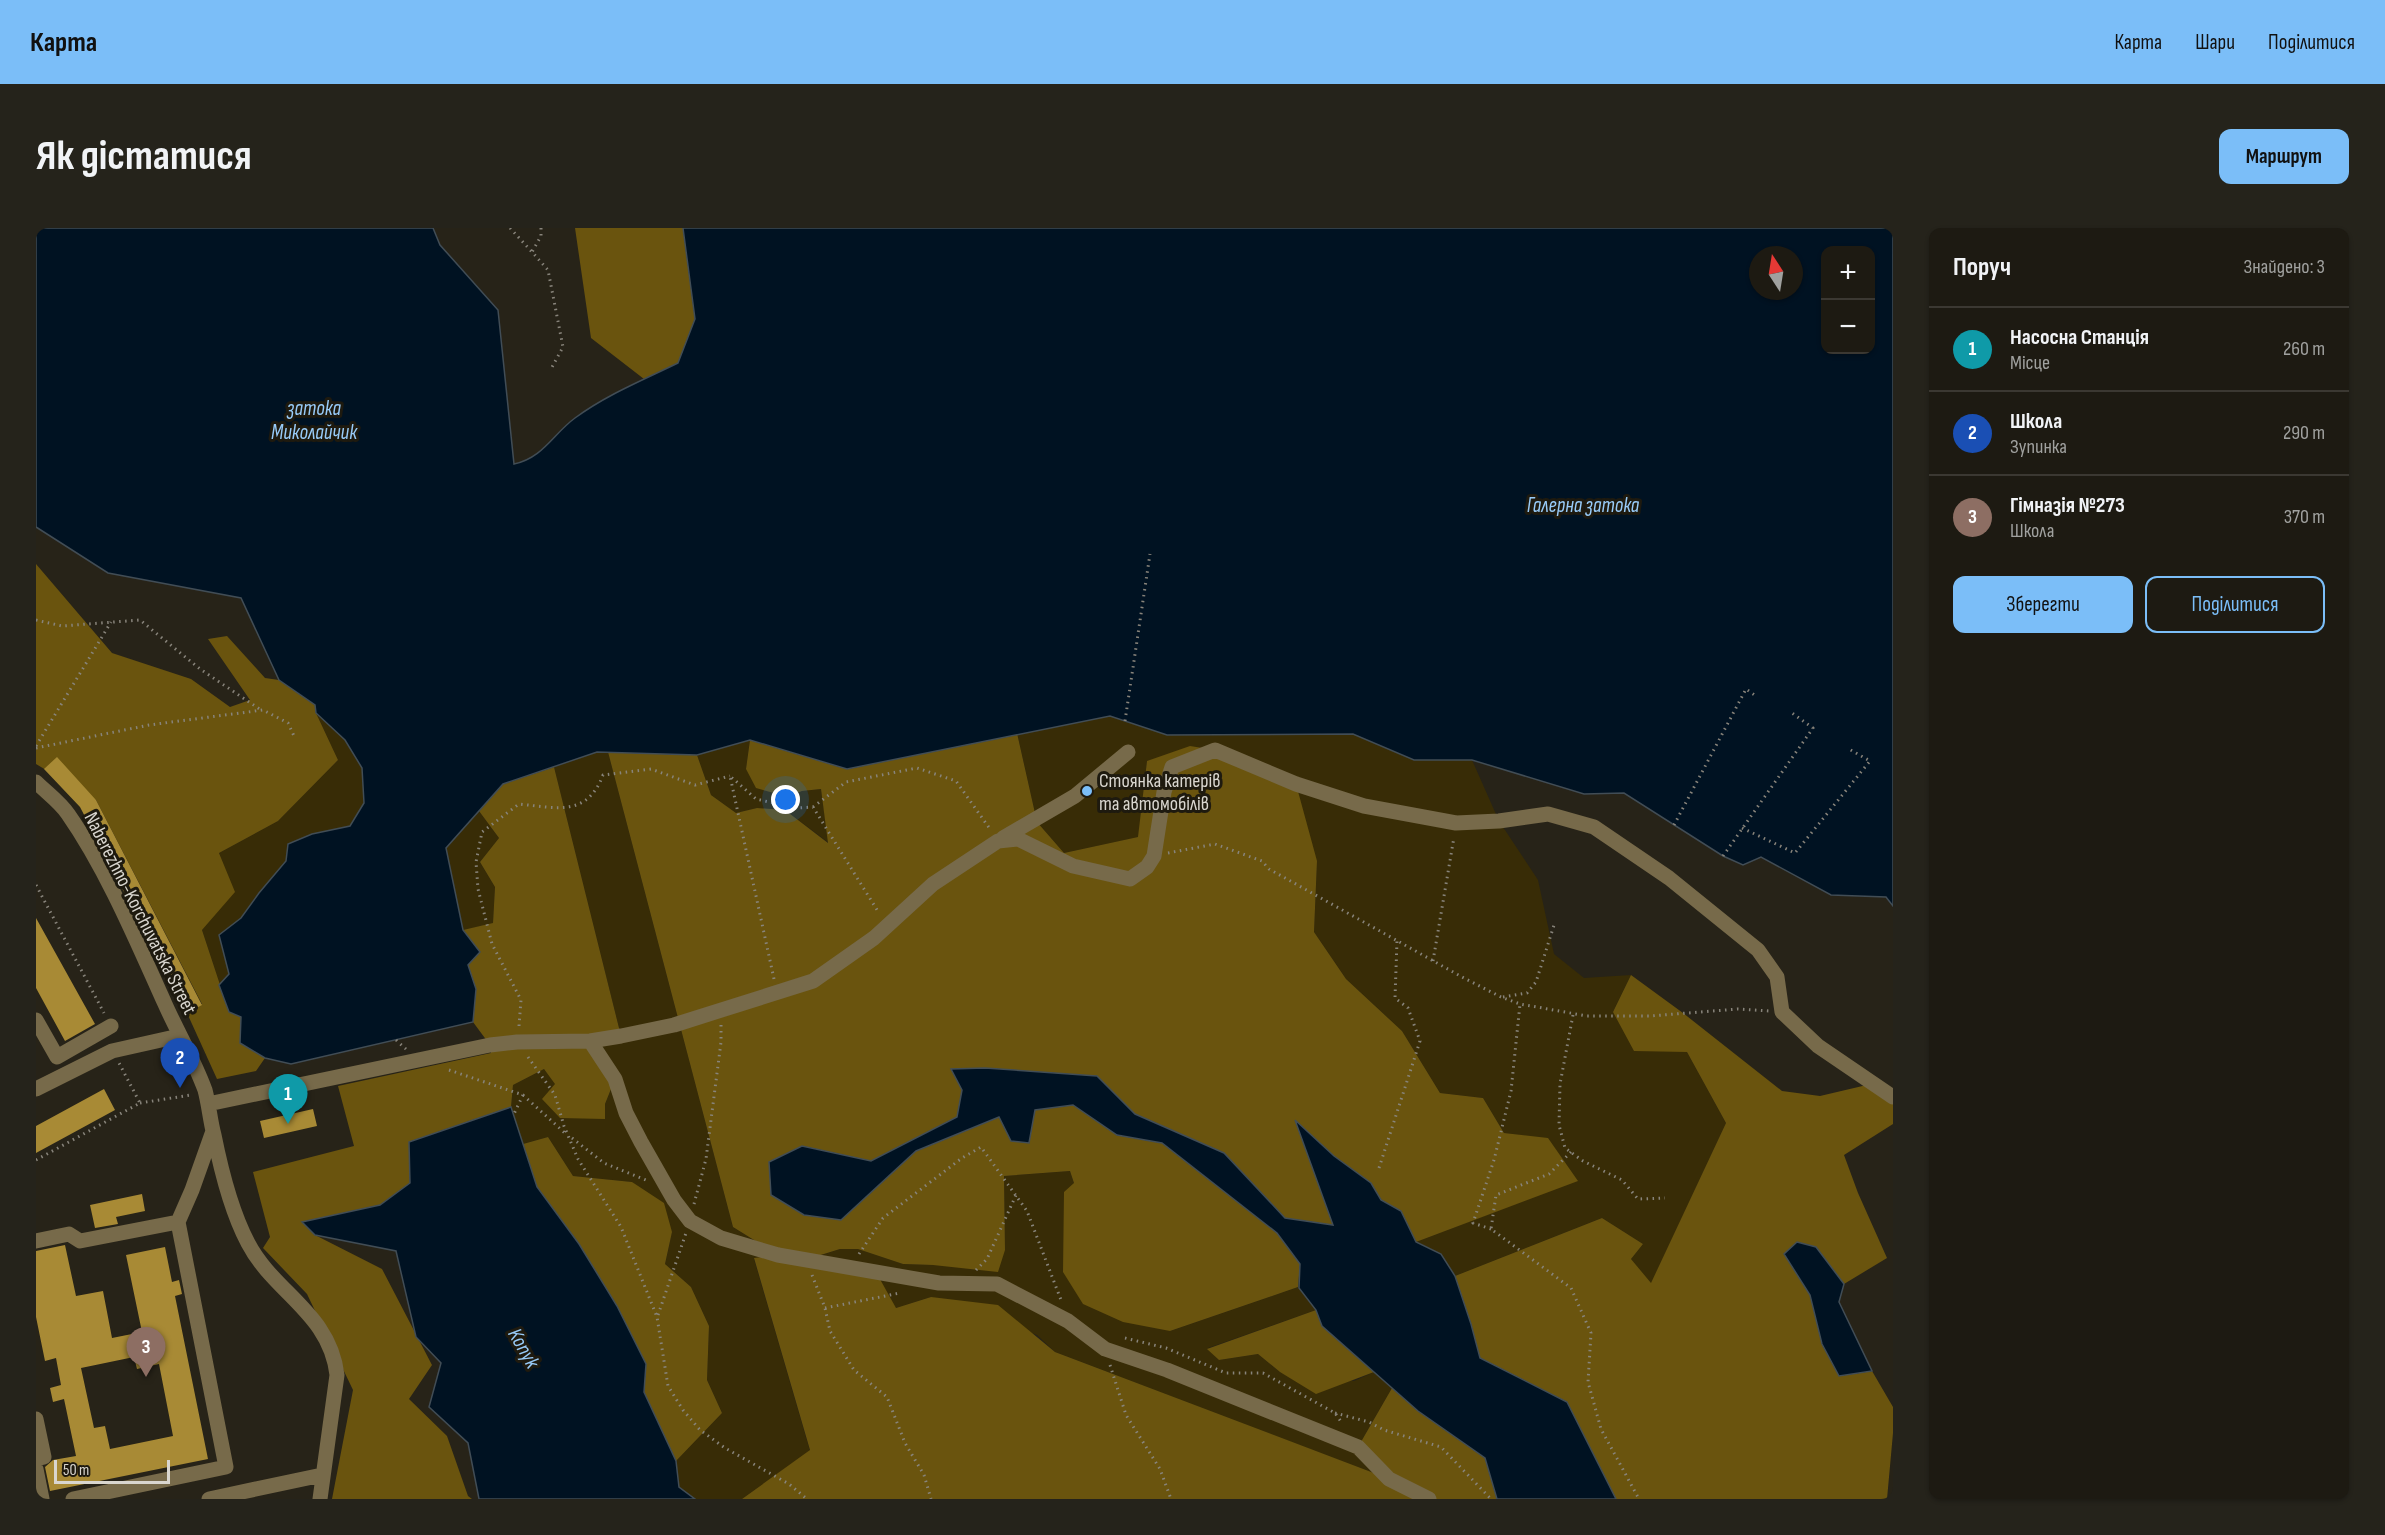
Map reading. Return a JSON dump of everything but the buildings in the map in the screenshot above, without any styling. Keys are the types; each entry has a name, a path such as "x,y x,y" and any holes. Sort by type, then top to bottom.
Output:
{"street":[{"path":"998,841 1018,839 1073,866 1130,879 1147,867 1155,856 1164,792 1172,767 1215,750 1296,784 1364,806 1456,823 1499,821 1548,814 1594,827 1669,878 1758,950 1777,977 1782,1011 1818,1046 1893,1097"},
{"path":"208,1104 490,1045 517,1042 590,1041 674,1025 813,981 887,926 933,884 998,841 1075,796 1128,752"},
{"name":"Naberezhno-Korchuvatska Street","path":"36,782 67,812 91,851 194,1063 208,1104 223,1176 247,1242 264,1268 297,1300 328,1339 335,1356 337,1375 322,1475 321,1499"},
{"path":"36,1020 57,1057 111,1026"},
{"path":"36,1089 112,1051 179,1036"},
{"path":"590,1041 615,1079 626,1113 690,1221 721,1238 778,1255 849,1268 939,1283 997,1284 1068,1321 1105,1349 1167,1370 1358,1447 1389,1479 1429,1499"},
{"path":"74,1499 226,1467 178,1222 213,1131"},
{"path":"36,1241 69,1234 81,1241 178,1222"},
{"path":"36,1419 44,1457 36,1459"},
{"path":"36,1469 42,1499"},
{"path":"208,1499 322,1475"}],"path":[{"path":"510,228 548,270 563,347 551,369"},
{"path":"532,252 541,236 540,228"},
{"path":"1125,721 1150,554"},
{"path":"36,620 62,626 140,620 200,669 263,710 288,723 294,736"},
{"path":"36,747 111,622"},
{"path":"1674,825 1746,689 1756,696"},
{"path":"36,747 149,725 263,710"},
{"path":"1723,856 1813,728 1792,712"},
{"path":"1742,828 1795,853 1870,761 1849,749"},
{"path":"730,776 756,799 796,808 813,807 846,782 917,768 956,781 998,841"},
{"path":"730,776 695,785 651,769 603,775 597,791 577,807 519,804 482,832 476,862 478,889 492,944 521,1000 517,1042 555,1095 578,1159 621,1227 657,1317 668,1386 683,1410 700,1430 725,1448 789,1484 807,1499"},
{"path":"730,776 777,993"},
{"path":"813,807 887,926"},
{"path":"1433,961 1456,823"},
{"path":"1155,856 1215,844 1262,861 1269,869 1433,961 1501,997 1520,1004 1573,1015 1650,1016 1738,1009 1782,1011"},
{"path":"36,885 111,1026"},
{"path":"1501,997 1527,993 1536,982 1555,922"},
{"path":"1379,1168 1420,1041 1408,1008 1395,998 1397,941"},
{"path":"1520,1004 1511,1091 1494,1160 1473,1223 1491,1229 1571,1288 1591,1333 1588,1382 1601,1429 1639,1499"},
{"path":"657,1317 690,1221 706,1159 721,1042 721,1010"},
{"path":"1573,1015 1560,1084 1559,1125 1565,1148 1583,1161 1622,1180 1638,1199 1665,1198"},
{"path":"396,1040 419,1061"},
{"path":"112,1051 140,1102"},
{"path":"448,1070 523,1095 570,1137 604,1163 669,1189"},
{"path":"36,1160 140,1102 191,1095"},
{"path":"513,1116 523,1095"},
{"path":"849,1268 884,1218 962,1158 981,1147 1027,1211 1057,1286 1068,1321"},
{"path":"1491,1229 1496,1195 1549,1174 1571,1152"},
{"path":"963,1283 987,1259 1016,1195"},
{"path":"806,1260 825,1308 830,1331 854,1370 887,1397 905,1443 924,1475 931,1499"},
{"path":"825,1308 906,1291"},
{"path":"1123,1338 1166,1348 1226,1372 1263,1373 1335,1413 1369,1422 1384,1430 1441,1447 1491,1499"},
{"path":"1105,1349 1126,1415 1160,1469 1171,1499"},
{"path":"1335,1413 1358,1447"}],"shaded area":[{"path":"575,228 683,228 695,319 678,364 644,379 591,338"},
{"path":"36,564 112,653 191,679 230,707 250,700 208,639 227,636 265,678 279,680 315,705 316,713 338,760 278,821 219,853 235,892 202,930 229,1012 242,1017 240,1043 265,1058 256,1071 217,1079 187,1013 202,1004 96,800 36,764"},
{"path":"316,713 403,789 473,1022 291,1064 265,1058 229,1012 202,930 234,892 219,853 278,821 338,760"},
{"path":"1110,716 1167,735 1353,734 1414,760 1472,760 1499,821 1538,880 1554,954 1584,978 1631,975 1613,1012 1687,1052 1726,1123 1651,1284 1631,1259 1643,1244 1602,1218 1455,1276 1441,1254 1416,1242 1577,1180 1548,1139 1504,1133 1483,1098 1440,1093 1402,1031 1346,979 1314,932 1317,861 1147,761 1139,837 1064,853 1037,822 1017,733"},
{"path":"1017,733 1037,822 1064,853 1138,837 1147,761 1190,746 1215,750 1296,784 1317,861 1314,932 1346,979 1402,1031 1440,1093 1483,1098 1504,1133 1548,1138 1578,1181 1416,1242 1401,1211 1381,1200 1371,1183 1334,1156 1296,1122 1333,1225 1285,1218 1224,1153 1135,1114 1097,1076 962,1090 957,1117 871,1161 802,1146 841,1220 916,1151 999,1117 1011,1141 1035,1110 1073,1105 1117,1135 1162,1143 1277,1233 1300,1264 1298,1287 1170,1331 1123,1322 1083,1304 1063,1272 1064,1192 1074,1183 1070,1171 1004,1176 1005,1250 998,1272 903,1264 858,1249 840,1249 808,1259 876,1272 896,1308 931,1297 998,1305 1055,1352 1387,1478 1358,1447 1392,1388 1418,1411 1485,1458 1497,1499 742,1499 810,1450 754,1258 778,1255 733,1227 608,752 697,755 711,795 736,813 757,808 785,810 828,843 821,789 802,791 788,797 756,788 746,769 750,740 847,769"},
{"path":"750,740 746,769 788,797 802,791 821,789 829,843 785,810 757,808 736,813 711,795 697,755"},
{"path":"597,752 608,752 733,1227 778,1255 754,1259 810,1451 742,1499 695,1499 679,1487 676,1461 722,1413 707,1380 709,1326 691,1287 665,1264 672,1232 632,1182 573,1176 548,1137 523,1144 511,1107 513,1085 544,1069 556,1084 605,1119 605,1104 615,1079 590,1041 621,1036 554,767"},
{"path":"554,767 621,1036 590,1041 615,1079 605,1104 605,1119 560,1118 542,1099 555,1084 544,1069 513,1085 511,1107 409,1142 410,1183 380,1205 303,1222 315,1235 382,1269 432,1365 409,1399 447,1436 468,1496 472,1499 332,1499 353,1390 307,1294 263,1248 270,1237 253,1172 354,1146 338,1086 491,1053 490,1045 473,1022 476,989 468,965 480,952 463,930 493,923 495,887 480,862 499,838 479,811 503,784"},
{"path":"479,811 499,838 480,862 495,887 493,924 463,930 446,848"},
{"path":"1631,975 1782,1091 1820,1096 1871,1084 1893,1095 1893,1124 1844,1155 1887,1258 1844,1284 1816,1247 1784,1254 1810,1295 1822,1344 1839,1376 1872,1371 1893,1407 1887,1499 1616,1499 1567,1402 1480,1358 1455,1276 1602,1218 1643,1244 1631,1259 1651,1283 1726,1123 1687,1052 1634,1051 1613,1012"},
{"path":"548,1137 573,1176 632,1182 664,1203 672,1232 665,1264 691,1287 709,1326 707,1380 722,1413 676,1461 644,1392 646,1364 617,1306 579,1244 537,1187 523,1144"},
{"path":"1070,1171 1074,1183 1170,1331 1298,1287 1316,1310 1208,1348 1219,1360 1258,1354 1280,1372 1354,1381 1374,1372 1392,1388 1358,1447 1389,1479 1055,1352 1037,1335 931,1297 896,1308 806,1260 840,1249 859,1249 903,1264 933,1265 1005,1250 1004,1176"},
{"path":"1316,1310 1322,1326 1374,1372 1316,1394 1280,1372 1258,1354 1219,1360 1207,1349"}],"water":[{"name":"Галерна затока","path":"36,228 433,228 440,245 498,310 514,464 533,457 567,424 599,402 678,363 695,319 683,228 1893,228 1893,906 1886,897 1831,895 1761,857 1743,865 1723,856 1624,793 1584,794 1472,760 1414,760 1353,734 1167,735 1110,716 847,769 750,740 697,755 597,752 503,784 446,848 463,930 480,952 468,965 476,989 473,1022 291,1064 265,1058 240,1043 241,1017 229,1012 219,985 229,974 219,935 241,918 286,861 288,844 312,834 350,826 364,803 362,768 345,740 316,713 315,705 279,680 241,598 108,573 36,527"},
{"path":"985,1068 1097,1076 1135,1114 1224,1153 1285,1218 1333,1225 1295,1120 1334,1156 1371,1183 1381,1200 1401,1211 1416,1242 1441,1254 1455,1276 1480,1358 1567,1402 1616,1499 1497,1499 1485,1458 1418,1411 1322,1326 1316,1310 1299,1288 1300,1264 1277,1233 1162,1143 1117,1135 1073,1105 1035,1110 1029,1143 1011,1141 999,1117 916,1151 841,1220 804,1215 771,1195 769,1162 802,1146 871,1161 957,1117 962,1090 951,1069"},
{"name":"Konyk","path":"511,1107 537,1187 579,1244 617,1306 646,1364 644,1392 676,1461 679,1487 695,1499 479,1499 468,1443 429,1407 441,1363 416,1337 396,1251 315,1235 302,1222 380,1205 410,1183 409,1142"},
{"path":"1797,1242 1816,1247 1844,1284 1839,1302 1872,1371 1839,1376 1822,1344 1810,1295 1784,1254"}],"place":[{"name":"Стоянка катерів та автомобілів","path":"1087,791"},
{"name":"Школа","path":"180,1088"},
{"name":"Насосна Станція","path":"288,1124"},
{"name":"Гімназія №273","path":"146,1377"}],"water label":[{"name":"затока Миколайчик","path":"314,420"}]}
